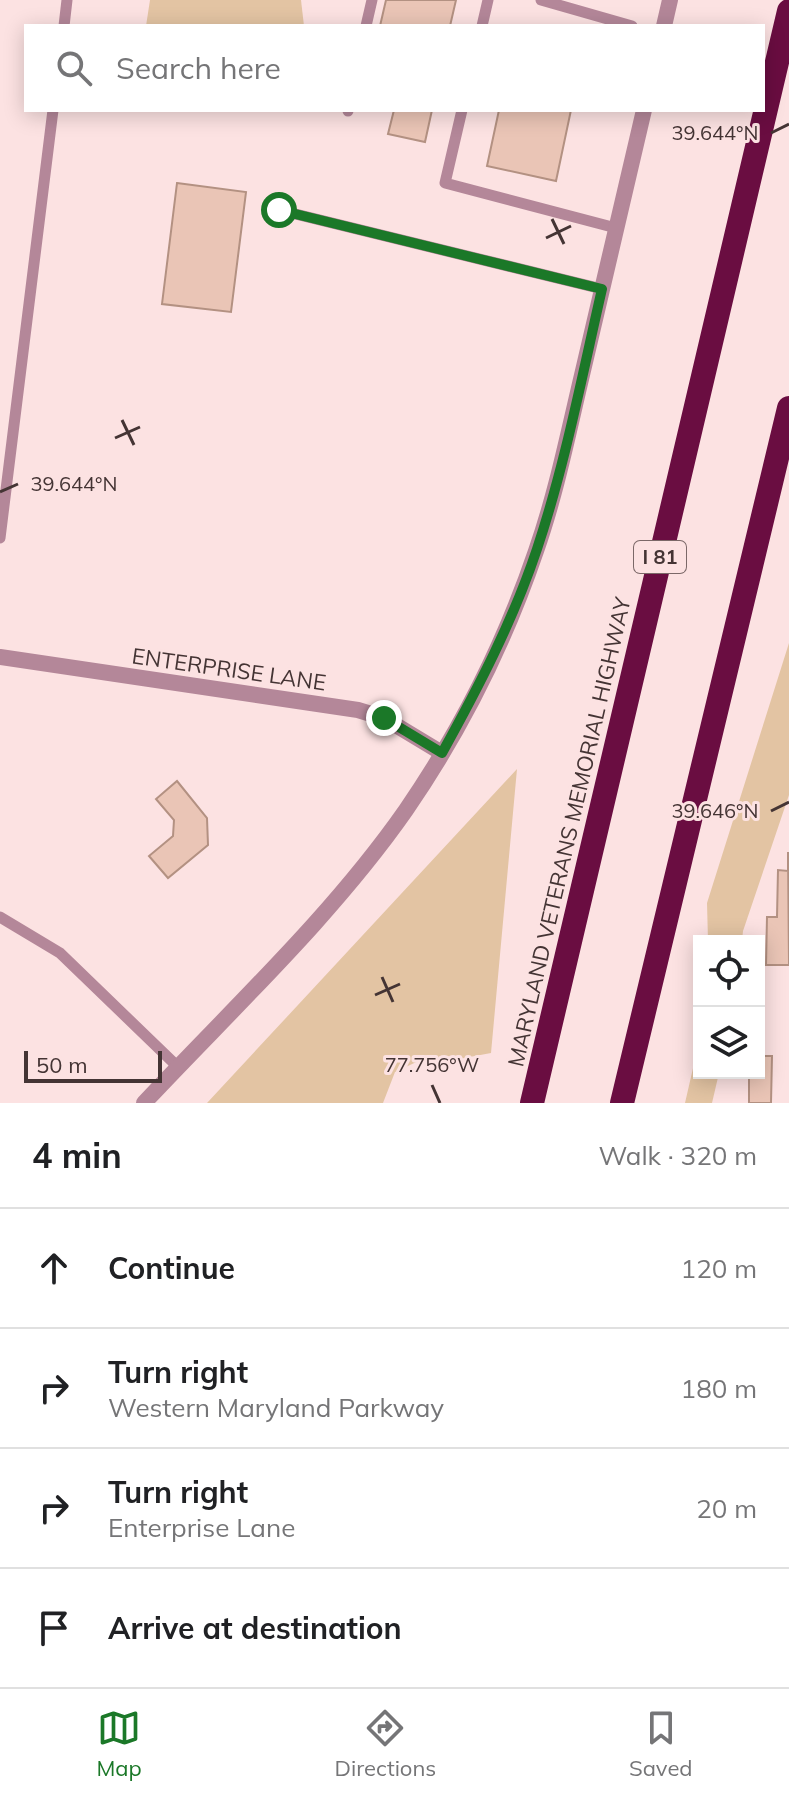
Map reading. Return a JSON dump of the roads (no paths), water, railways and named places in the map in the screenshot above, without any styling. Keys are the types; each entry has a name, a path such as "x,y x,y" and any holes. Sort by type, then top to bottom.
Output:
{"highway":[{"name":"MARYLAND VETERANS MEMORIAL HIGHWAY","path":"532,1103 789,11"},
{"path":"622,1103 789,408"}],"street":[{"path":"664,24 670,0"},
{"path":"144,1103 359,870 405,810 442,753 478,688 511,618 537,549 561,464 644,112"},
{"name":"ENTERPRISE LANE","path":"0,657 358,710 384,718 442,753"}],"lane":[{"path":"64,24 67,0"},
{"path":"366,24 372,0"},
{"path":"482,24 488,0"},
{"path":"541,0 625,24"},
{"path":"0,538 53,112"},
{"path":"462,112 445,183 616,228"},
{"path":"279,210 602,289"},
{"path":"0,917 60,953 178,1067"}]}
